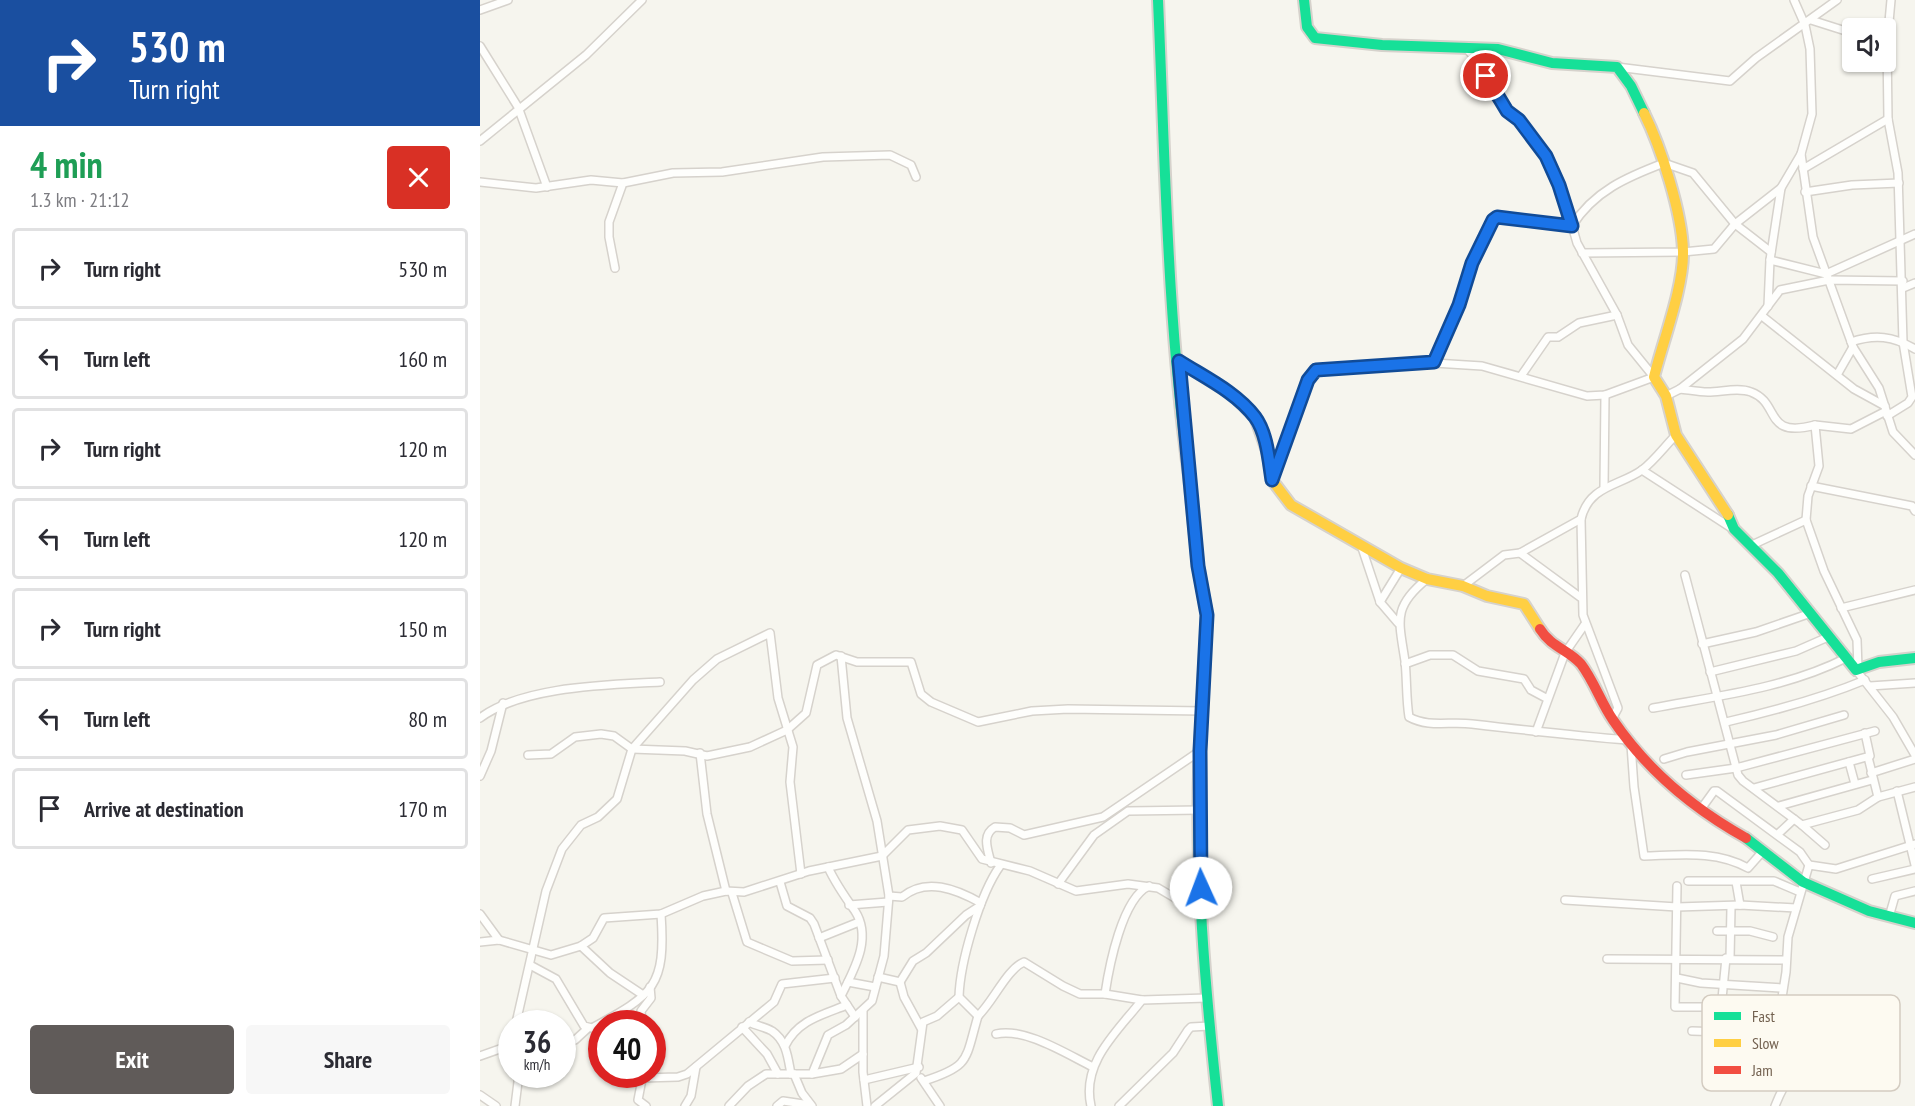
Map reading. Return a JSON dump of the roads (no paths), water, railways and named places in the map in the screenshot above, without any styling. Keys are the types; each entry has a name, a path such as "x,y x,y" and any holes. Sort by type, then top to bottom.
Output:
{"street":[{"path":"480,10 508,0"},
{"path":"480,141 586,55 642,0"},
{"path":"1158,0 1162,113 1179,361 1198,566 1207,615 1200,751 1202,908 1207,998 1218,1106"},
{"path":"1304,0 1309,34 1315,38 1382,45 1498,48 1552,63 1617,67 1730,81 1756,58 1837,0"},
{"path":"1582,253 1683,252 1714,249 1735,224 1781,188 1802,154 1812,114 1810,50 1805,25 1794,0"},
{"path":"1889,18 1891,0"},
{"path":"1811,20 1842,30"},
{"path":"480,46 518,108 547,187"},
{"path":"1466,48 1480,64 1507,111 1519,120 1543,151 1559,185 1582,253 1617,315 1628,345 1666,396 1676,435 1702,478 1725,507 1734,529"},
{"path":"1617,67 1631,86 1654,133 1664,163 1669,192 1679,216 1683,252 1678,286 1666,321 1654,377"},
{"path":"1680,388 1708,392 1749,391 1758,397 1783,426 1794,429 1815,425 1851,429 1886,411 1908,403 1912,397 1903,342 1899,183 1888,119 1887,72"},
{"path":"1803,169 1888,119"},
{"path":"1802,154 1805,192 1813,237 1852,345 1879,387 1897,438 1915,455"},
{"path":"480,182 547,187 591,180 623,183 673,173 722,172 809,158 890,155 911,165 916,177"},
{"path":"1572,226 1582,209 1605,190 1632,175 1664,163 1693,173 1735,224 1771,252"},
{"path":"615,268 609,237 609,222 623,183"},
{"path":"1805,192 1852,185 1899,183"},
{"path":"1767,307 1770,260 1781,188"},
{"path":"1434,362 1459,305 1472,263 1493,220 1497,217 1572,226"},
{"path":"1666,396 1680,388 1743,339 1780,290 1828,277 1915,234"},
{"path":"1770,260 1828,277 1915,284"},
{"path":"1521,376 1548,337 1560,336 1579,323 1617,315"},
{"path":"1762,316 1886,411"},
{"path":"1837,375 1852,345 1875,336 1903,342 1915,348"},
{"path":"1179,361 1233,395 1255,417 1268,454 1272,480 1291,505 1401,568 1427,579 1463,586 1487,596 1510,599 1526,605 1541,633 1552,645 1580,663 1612,718 1661,779 1763,851 1802,887"},
{"path":"1272,480 1308,380 1316,370 1434,362 1482,366 1521,376 1562,391 1587,396 1605,395 1654,377"},
{"path":"1604,487 1605,395"},
{"path":"1815,425 1819,466 1811,486 1806,520 1824,571 1857,640 1857,669"},
{"path":"1612,718 1618,708 1585,624 1580,597 1584,560 1581,519 1586,506 1604,487 1642,470 1676,435"},
{"path":"1642,470 1734,529 1752,545 1811,613 1827,637 1857,669 1893,717 1915,754 1855,784 1779,806"},
{"path":"1811,486 1912,506 1915,512"},
{"path":"1463,586 1504,555 1520,553 1581,519"},
{"path":"1752,545 1806,520"},
{"path":"1361,545 1380,602 1398,623"},
{"path":"1520,553 1580,597"},
{"path":"1380,602 1401,568"},
{"path":"1685,575 1702,644 1726,722 1736,768 1743,781 1779,806 1825,844"},
{"path":"1427,579 1408,596 1398,623 1405,664 1409,717 1444,725 1470,723 1630,743"},
{"path":"1841,608 1915,590"},
{"path":"1702,644 1756,632 1811,613"},
{"path":"1536,732 1546,698 1565,653 1585,624"},
{"path":"519,1010 546,891 562,849 581,825 598,817 617,799 632,749 693,680 717,659 770,633 778,698 794,751 790,782 801,874"},
{"path":"1710,672 1796,651 1827,637"},
{"path":"528,754 551,754 575,737 601,734 614,736 632,749 700,753 707,756 750,747 787,730 806,713 817,665 836,655 857,662 911,662 921,694 931,702 978,722 1032,711 1068,709 1203,711"},
{"path":"1405,664 1430,655 1453,655 1478,670 1524,679 1531,690 1546,698"},
{"path":"812,1074 828,1035 863,1011 872,1000 884,956 888,899 877,821 847,718 841,656"},
{"path":"1653,708 1804,676 1846,658"},
{"path":"1857,669 1879,662 1915,658"},
{"path":"1726,722 1798,705 1864,680"},
{"path":"480,717 503,703 530,695 660,682"},
{"path":"1870,686 1915,683"},
{"path":"480,776 491,751 503,703"},
{"path":"1664,759 1687,752 1732,745 1844,715"},
{"path":"1686,775 1736,768 1875,731"},
{"path":"1754,788 1868,757 1872,754 1866,734"},
{"path":"1630,743 1644,856 1701,854 1718,856 1748,868 1763,851"},
{"path":"991,862 986,841 990,830 995,827 1010,828 1024,835 1103,817 1200,751"},
{"path":"700,753 707,814 729,892 747,942 792,961 828,960"},
{"path":"1868,757 1871,777 1878,797"},
{"path":"1849,762 1855,784"},
{"path":"1802,825 1858,810 1878,797 1915,787"},
{"path":"1701,809 1714,791 1717,791 1778,834 1800,852 1809,866"},
{"path":"1872,879 1915,867 1913,845 1897,791"},
{"path":"1058,884 1094,835 1128,811 1201,810"},
{"path":"1778,834 1794,819"},
{"path":"480,942 499,940 551,955 581,946 593,938 604,918 661,914 703,896 780,882 828,867 882,856 908,830 940,826 962,830 982,859 1000,866 1030,871 1078,891 1123,884 1149,886 1162,889 1180,901 1202,908"},
{"path":"1809,866 1836,869 1913,845"},
{"path":"978,1016 959,997 959,978 980,905 990,880 1000,866"},
{"path":"1781,995 1788,937 1809,866"},
{"path":"828,867 859,922 861,935 859,959 841,996"},
{"path":"1688,880 1774,881 1802,887 1889,917 1915,923"},
{"path":"780,882 787,906 810,918 841,996 855,1017"},
{"path":"1736,882 1740,905"},
{"path":"849,904 902,897 914,887 926,885 970,897 980,905"},
{"path":"1105,994 1114,952 1127,914 1136,895 1149,886"},
{"path":"1677,886 1675,1007 1702,1007"},
{"path":"1889,917 1895,896 1915,891"},
{"path":"1565,900 1677,907 1740,905 1796,908"},
{"path":"921,1028 904,996 900,982 913,961 927,952 966,915 980,905"},
{"path":"1722,995 1731,931 1731,907"},
{"path":"480,914 499,940"},
{"path":"576,1039 587,1029 630,1007 660,973 663,946 661,914"},
{"path":"819,938 859,922"},
{"path":"1717,931 1750,931 1773,937"},
{"path":"581,946 610,973 643,994"},
{"path":"1607,959 1786,960"},
{"path":"924,1081 952,1072 960,1065 972,1041 978,1016 1015,968 1024,962 1068,989 1091,996 1105,994 1142,1000 1207,998"},
{"path":"530,965 556,979 587,1029"},
{"path":"878,977 900,982"},
{"path":"666,1077 678,1077 696,1067 774,1002 782,984 835,978"},
{"path":"1677,978 1701,983 1782,988"},
{"path":"848,982 875,987"},
{"path":"642,1010 651,998 650,987"},
{"path":"940,1106 917,1070 921,1028 926,1018 937,1016 959,997"},
{"path":"1091,1106 1090,1083 1093,1067 1109,1040 1142,1000"},
{"path":"785,1046 789,1038 808,1019 848,1005"},
{"path":"863,1011 864,1080 867,1106"},
{"path":"749,1022 758,1028 772,1032 785,1046 792,1074 811,1105"},
{"path":"1119,1106 1173,1053 1188,1030 1210,1026"},
{"path":"742,1027 766,1054 778,1074"},
{"path":"1692,1031 1702,1032"},
{"path":"996,1034 1018,1034 1036,1040 1093,1067"},
{"path":"480,1056 498,1048"},
{"path":"729,1106 748,1086 766,1074 812,1074 841,1069 863,1054"},
{"path":"685,1106 691,1096 696,1067"},
{"path":"864,1080 917,1070"},
{"path":"875,1106 917,1070"},
{"path":"515,1106 517,1088"},
{"path":"640,1088 638,1100 646,1106"},
{"path":"1775,1106 1783,1091"},
{"path":"480,1095 496,1106"},
{"path":"777,1106 783,1101 811,1105"}]}
